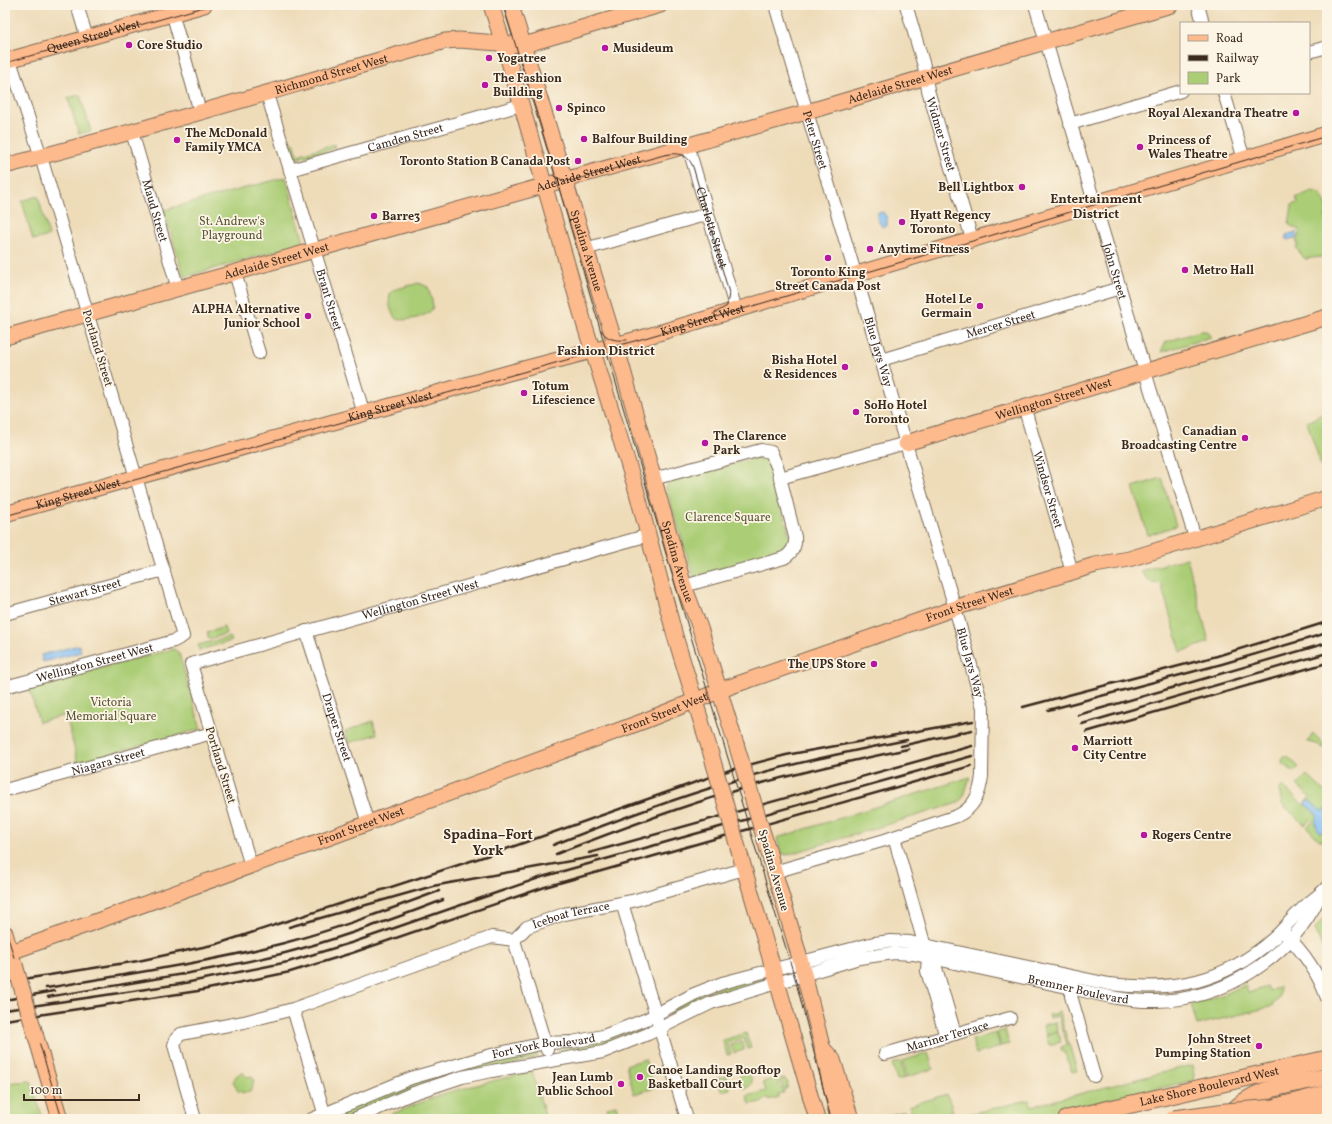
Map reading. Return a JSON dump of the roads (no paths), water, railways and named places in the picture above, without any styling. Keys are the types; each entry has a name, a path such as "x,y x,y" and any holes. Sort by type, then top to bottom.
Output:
{"highway":[{"path":"823,1050 832,1060 850,1119"},
{"name":"Lake Shore Boulevard West","path":"1067,1119 1327,1059"},
{"path":"1226,1119 1244,1101 1261,1091 1327,1077"},
{"path":"1231,1119 1279,1114 1327,1094"},
{"path":"1305,1116 1327,1107"},
{"path":"1174,1119 1226,1112 1305,1116 1327,1113"}],"main road":[{"name":"Queen Street West","path":"7,60 87,38 172,10 204,5"},
{"name":"Spadina Avenue","path":"491,5 649,535 675,636 709,746 817,1119"},
{"name":"Spadina Avenue","path":"511,5 564,181 616,345 684,586 700,628 768,850 802,968 823,1050 838,1119"},
{"name":"Richmond Street West","path":"5,166 267,94 341,70 445,41 459,40 524,45 660,5"},
{"name":"Adelaide Street West","path":"5,337 688,146 1171,5"},
{"name":"King Street West","path":"5,514 593,350 616,345 1327,134"},
{"name":"Wellington Street West","path":"906,443 1024,406 1327,317"},
{"name":"Front Street West","path":"12,959 251,866 719,690 955,608 1095,565 1129,559 1327,498"},
{"path":"5,933 60,1119"}],"street":[{"path":"77,5 87,38"},
{"name":"Peter Street","path":"775,5 856,274"},
{"name":"Widmer Street","path":"906,5 926,77 928,90 972,239"},
{"name":"John Street","path":"1035,5 1195,538"},
{"path":"1198,5 1203,22"},
{"path":"172,10 200,112"},
{"path":"1310,52 1327,47"},
{"name":"Portland Street","path":"7,60 41,157 183,636"},
{"path":"1070,124 1180,91"},
{"name":"Brant Street","path":"267,94 364,414"},
{"path":"1224,94 1244,159"},
{"name":"Camden Street","path":"290,170 521,105"},
{"name":"Maud Street","path":"132,132 178,289"},
{"name":"Charlotte Street","path":"688,146 736,310"},
{"path":"585,249 708,214"},
{"path":"235,273 259,353"},
{"name":"Blue Jays Way","path":"774,872 894,837 966,811 979,794 982,776 983,708 955,608 856,274"},
{"name":"Mercer Street","path":"881,360 1120,288"},
{"name":"Windsor Street","path":"1024,406 1072,572"},
{"name":"Wellington Street West","path":"780,478 906,443"},
{"path":"653,479 761,450 770,452 774,457 796,541 795,546 784,558 684,586"},
{"name":"Wellington Street West","path":"191,664 649,535"},
{"name":"Stewart Street","path":"5,614 164,570"},
{"name":"Draper Street","path":"306,631 368,823"},
{"name":"Wellington Street West","path":"5,687 174,641 183,636"},
{"name":"Portland Street","path":"191,664 251,866"},
{"name":"Niagara Street","path":"5,790 212,733"},
{"path":"894,837 925,944 928,957 927,971 951,1036"},
{"name":"Iceboat Terrace","path":"514,940 527,927 536,923 564,914 622,903 742,864"},
{"name":"Bremner Boulevard","path":"802,968 881,954 913,954 1072,982 1134,987 1175,986 1192,983 1218,974 1286,935 1302,908 1323,892"},
{"path":"622,903 687,1119"},
{"path":"1286,935 1317,975 1327,998"},
{"path":"195,1119 174,1045 178,1037 185,1032 206,1030 244,1022 293,1009 492,937 514,940 550,1061"},
{"name":"Bremner Boulevard","path":"802,968 874,942 902,941 925,944 1072,982"},
{"name":"Fort York Boulevard","path":"354,1119 411,1094 462,1077 603,1052 624,1045 710,987 773,968 802,968"},
{"name":"Fort York Boulevard","path":"312,1119 325,1117 412,1078 495,1054 544,1043 572,1042 603,1036 659,1022 711,1003 777,983 802,968"},
{"path":"1072,982 1094,1076"},
{"path":"293,1009 325,1117"},
{"name":"Mariner Terrace","path":"886,1054 1010,1018"}],"water":[{"path":"883,212 887,218 887,226 882,227 877,219 877,213"},
{"path":"1296,232 1298,237 1287,240 1286,235"},
{"path":"79,645 81,652 43,662 41,655"},
{"path":"1309,800 1321,811 1327,809 1327,834 1322,831 1320,833 1317,829 1316,822 1318,816 1305,804"}],"tram line":[{"path":"5,63 211,5"},
{"path":"503,5 539,120 671,571 795,978 831,1119"},
{"path":"5,516 638,340 1327,136"},
{"path":"554,176 564,181 574,180 664,155 679,154 687,157 694,170 729,293 727,306 713,314"},
{"path":"601,330 609,338 627,340"},
{"path":"5,927 62,1119"}],"railway":[{"path":"1023,707 1217,656 1327,622"},
{"path":"1048,710 1222,664 1327,633"},
{"path":"1078,715 1327,643"},
{"path":"1082,724 1327,653"},
{"path":"1086,732 1327,663"},
{"path":"5,982 138,961 217,944 489,855 730,770 786,755 973,721"},
{"path":"901,746 972,730"},
{"path":"553,845 708,789 818,759 907,740"},
{"path":"589,853 972,746"},
{"path":"556,854 689,805 734,791 821,768 908,749"},
{"path":"5,1010 180,984 288,962 354,942 542,877 972,756"},
{"path":"5,1020 198,991 290,972 352,953 545,887 971,766"},
{"path":"289,927 433,886 598,856"},
{"path":"46,988 196,962 284,943 304,938 382,912 439,891"},
{"path":"48,997 197,972 285,953 365,929 443,900"},
{"path":"5,1000 54,991"}],"place":[{"name":"Core Studio","path":"129,45"},
{"name":"Musideum","path":"605,48"},
{"name":"Yogatree","path":"489,58"},
{"name":"The Fashion Building","path":"485,85"},
{"name":"Spinco","path":"559,108"},
{"name":"Royal Alexandra Theatre","path":"1296,113"},
{"name":"Balfour Building","path":"584,139"},
{"name":"The McDonald Family YMCA","path":"177,140"},
{"name":"Princess of Wales Theatre","path":"1140,147"},
{"name":"Toronto Station B Canada Post","path":"578,161"},
{"name":"Bell Lightbox","path":"1022,187"},
{"name":"Barre3","path":"374,216"},
{"name":"Hyatt Regency Toronto","path":"902,222"},
{"name":"Anytime Fitness","path":"870,249"},
{"name":"Toronto King Street Canada Post","path":"828,258"},
{"name":"Metro Hall","path":"1185,270"},
{"name":"Hotel Le Germain","path":"980,306"},
{"name":"ALPHA Alternative Junior School","path":"308,316"},
{"name":"Bisha Hotel & Residences","path":"845,367"},
{"name":"Totum Lifescience","path":"524,393"},
{"name":"SoHo Hotel Toronto","path":"856,412"},
{"name":"Canadian Broadcasting Centre","path":"1245,438"},
{"name":"The Clarence Park","path":"705,443"},
{"name":"The UPS Store","path":"874,664"},
{"name":"Marriott City Centre","path":"1075,748"},
{"name":"Rogers Centre","path":"1144,835"},
{"name":"John Street Pumping Station","path":"1259,1046"},
{"name":"Canoe Landing Rooftop Basketball Court","path":"640,1077"},
{"name":"Jean Lumb Public School","path":"621,1084"}],"district":[{"name":"Entertainment District","path":"1096,206"},
{"name":"Fashion District","path":"606,350"},
{"name":"Spadina–Fort York","path":"488,842"}],"park label":[{"name":"St. Andrew's Playground","path":"232,228"},
{"name":"Clarence Square","path":"728,517"},
{"name":"Victoria Memorial Square","path":"111,709"}]}
